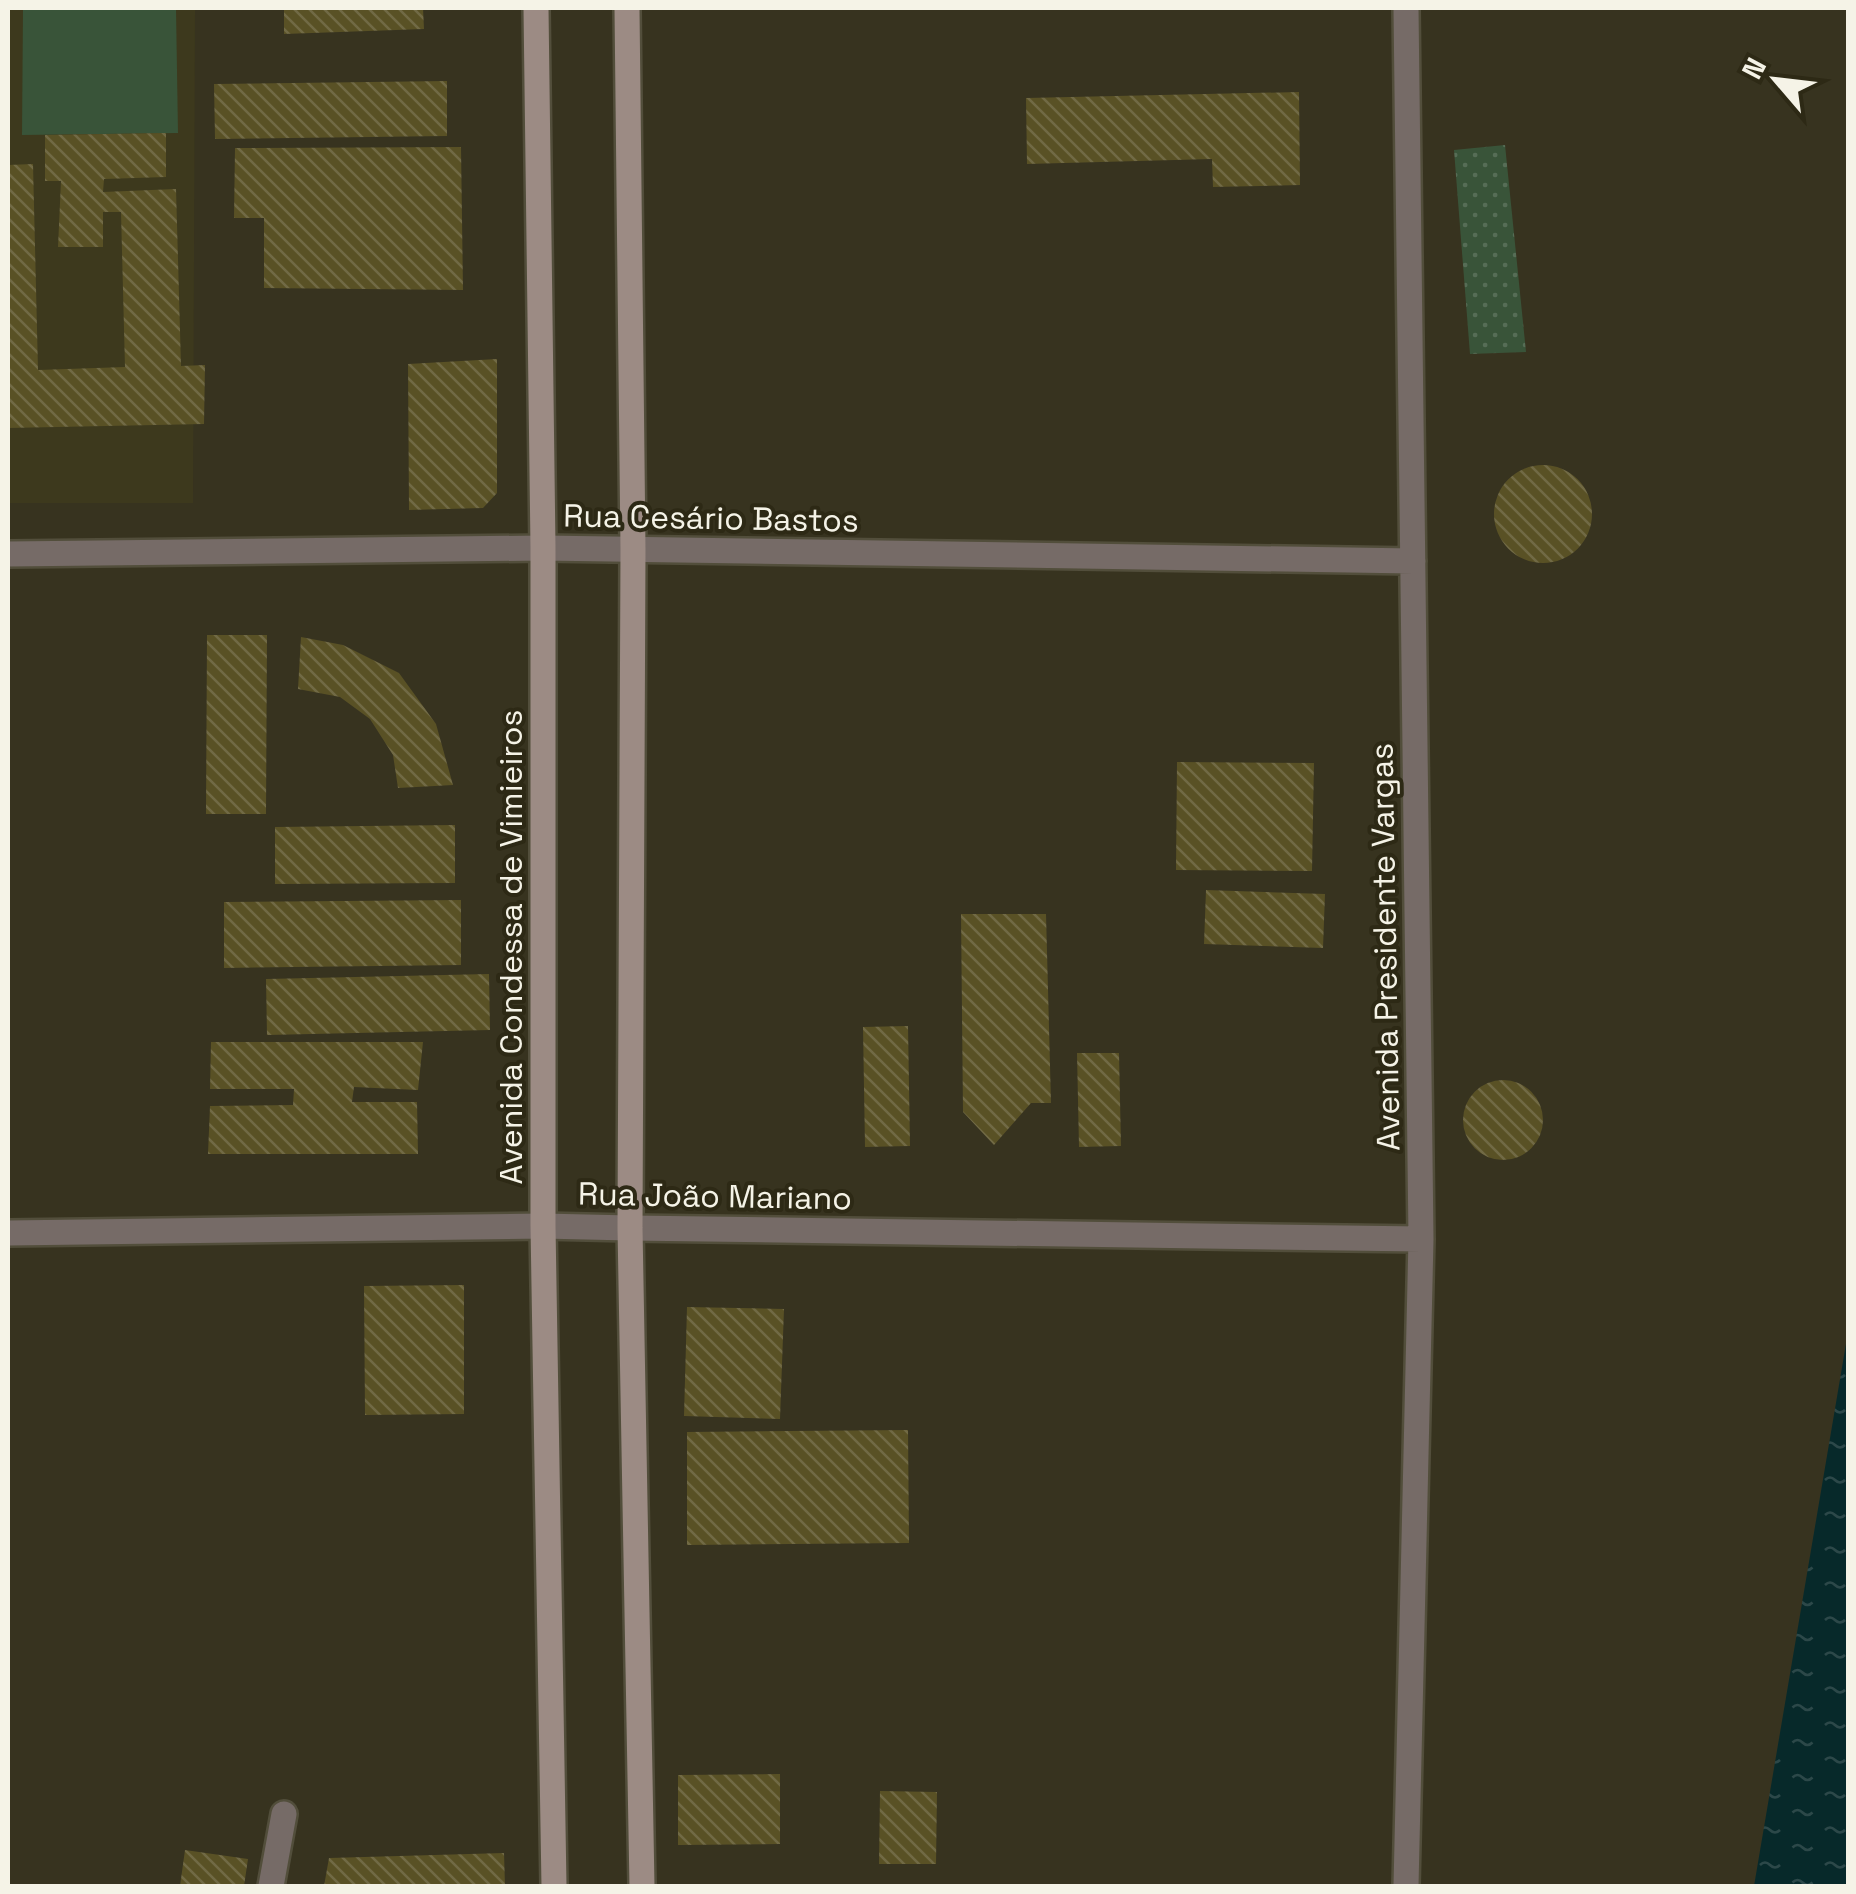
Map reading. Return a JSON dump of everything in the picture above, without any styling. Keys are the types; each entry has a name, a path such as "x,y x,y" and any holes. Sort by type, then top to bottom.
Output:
{"main road":[{"name":"Avenida Condessa de Vimieiros","path":"536,8 543,548 543,1226 554,1886"},
{"path":"628,8 633,550 630,1228 642,1886"}],"street":[{"name":"Avenida Presidente Vargas","path":"1406,8 1421,1239 1406,1886"},
{"name":"Rua Cesário Bastos","path":"8,554 543,548 1413,562"},
{"name":"Rua João Mariano","path":"8,1233 543,1226 1421,1239"},
{"path":"271,1886 284,1814"}],"shaded area":[{"path":"8,8 195,8 193,503 8,503"}],"green space":[{"path":"23,8 176,8 178,133 22,135"},
{"path":"1505,145 1526,352 1470,354 1454,150"}],"water":[{"path":"1848,1332 1848,1886 1754,1886"}],"building":[{"path":"284,8 423,8 424,29 284,34"},
{"path":"447,81 447,136 215,139 214,84"},
{"path":"1299,92 1300,185 1213,187 1212,159 1027,164 1026,98"},
{"path":"166,133 166,177 104,179 103,192 176,189 181,366 205,365 204,424 8,428 8,165 33,164 38,370 125,367 121,212 103,212 103,247 58,247 61,181 45,181 45,135"},
{"path":"461,147 463,290 264,288 264,218 234,218 235,148"},
{"path":"497,359 497,493 483,508 409,510 408,364"},
{"path":"1543,465 1562,469 1578,479 1588,495 1592,514 1588,533 1578,549 1562,559 1543,563 1524,559 1508,549 1498,533 1494,514 1498,495 1508,479 1524,469"},
{"path":"207,635 267,635 266,814 206,814"},
{"path":"301,637 343,645 399,673 436,724 453,785 398,788 393,755 370,719 340,697 298,689"},
{"path":"1177,762 1314,763 1312,871 1176,870"},
{"path":"455,825 455,883 275,884 275,827"},
{"path":"1206,890 1325,894 1323,948 1204,944"},
{"path":"461,900 461,965 224,968 224,902"},
{"path":"961,914 1046,914 1051,1103 1031,1103 994,1145 963,1112"},
{"path":"489,974 490,1030 267,1035 266,979"},
{"path":"908,1026 910,1146 865,1147 863,1027"},
{"path":"211,1042 423,1042 418,1090 354,1087 352,1102 417,1102 418,1154 208,1154 210,1106 293,1105 294,1089 210,1089"},
{"path":"1077,1053 1119,1053 1121,1146 1079,1147"},
{"path":"1495,1080 1511,1080 1532,1091 1543,1120 1532,1149 1511,1160 1495,1160 1481,1154 1469,1142 1463,1128 1463,1112 1469,1098 1481,1086"},
{"path":"464,1285 464,1414 365,1415 364,1286"},
{"path":"687,1307 784,1309 780,1419 684,1416"},
{"path":"908,1430 909,1543 687,1545 687,1432"},
{"path":"780,1774 780,1844 678,1845 678,1775"},
{"path":"880,1791 937,1792 936,1864 879,1864"},
{"path":"185,1850 248,1859 244,1886 180,1886"},
{"path":"504,1853 505,1886 324,1886 329,1858"}]}
